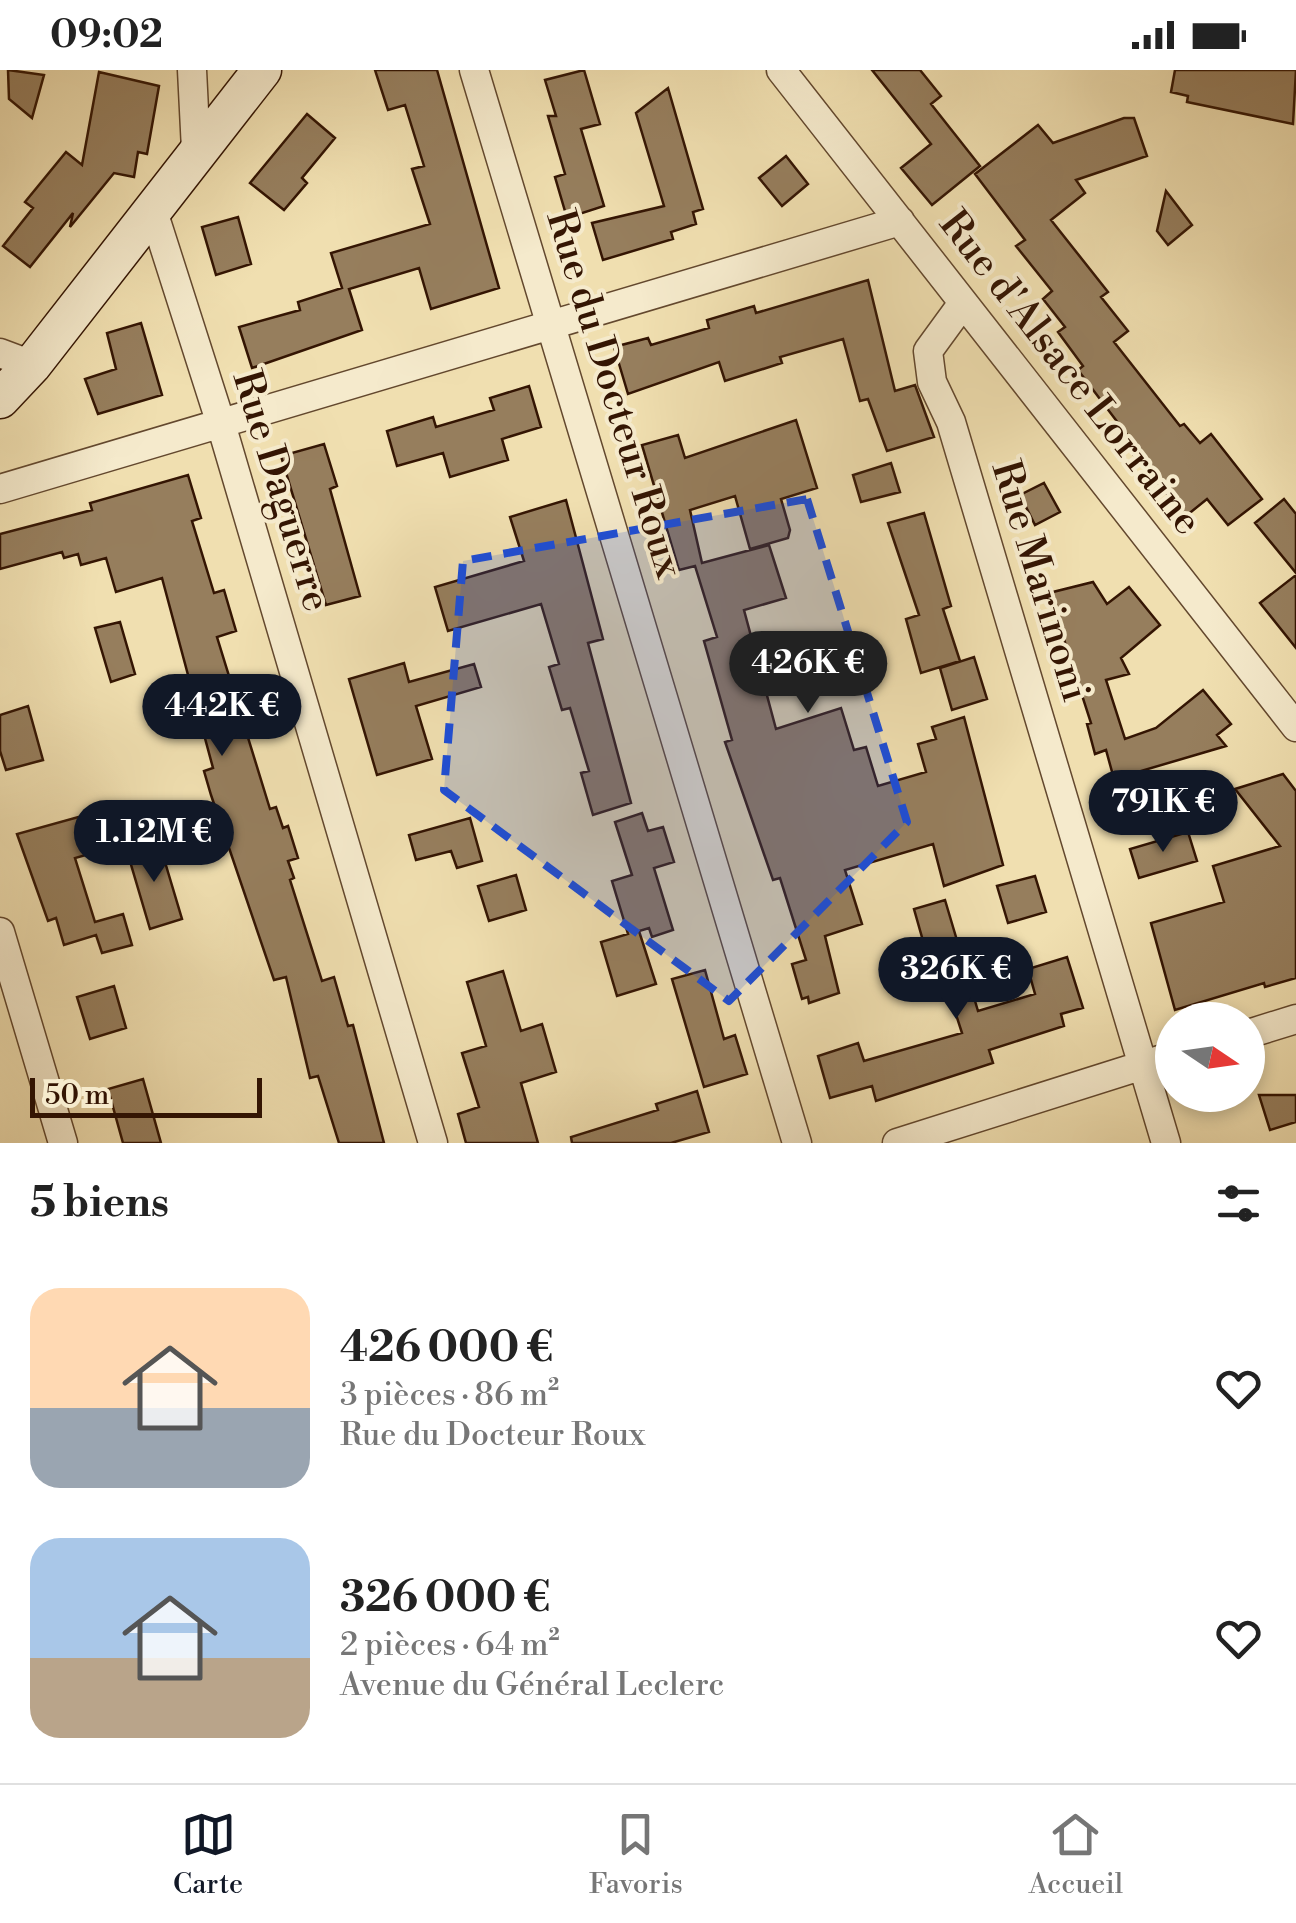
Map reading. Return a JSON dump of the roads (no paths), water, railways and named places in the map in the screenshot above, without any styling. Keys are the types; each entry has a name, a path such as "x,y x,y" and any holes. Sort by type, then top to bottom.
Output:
{"street":[{"path":"192,70 196,150"},
{"path":"0,399 16,359 152,208 262,70"},
{"name":"Rue du Docteur Roux","path":"474,70 798,1143"},
{"name":"Rue d'Alsace Lorraine","path":"781,70 1296,727"},
{"name":"Rue Daguerre","path":"152,208 221,424 433,1143"},
{"path":"0,489 900,221"},
{"name":"Rue Marinoni","path":"964,303 928,351 932,382 951,422 1166,1143"},
{"path":"0,932 63,1143"},
{"path":"1265,1029 1296,1019"},
{"path":"896,1143 1155,1061"}]}
